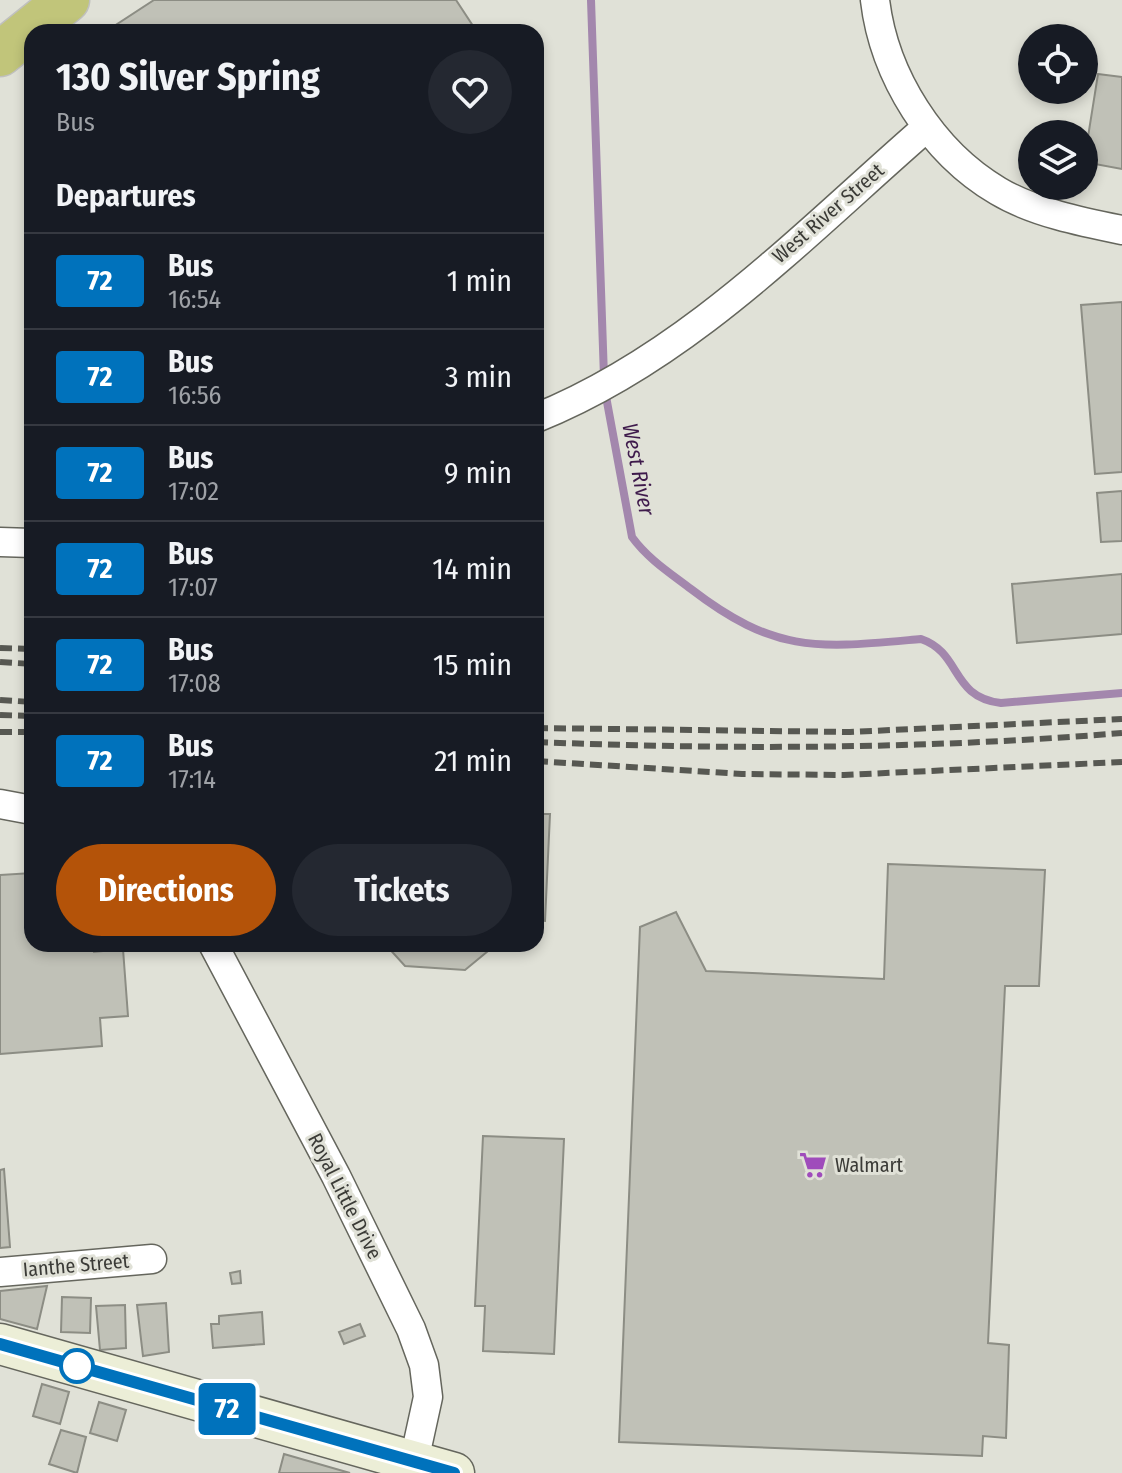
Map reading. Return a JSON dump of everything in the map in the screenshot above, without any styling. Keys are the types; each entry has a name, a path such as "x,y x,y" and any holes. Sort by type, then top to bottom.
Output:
{"highway":[{"path":"34,24 67,0"}],"main road":[{"path":"0,1344 454,1473"}],"street":[{"path":"875,0 885,50 927,127 955,159 1000,192 1061,215 1122,230"},
{"name":"West River Street","path":"544,415 620,378 714,312 927,127"},
{"path":"0,542 24,543"},
{"path":"0,804 24,808"},
{"name":"Royal Little Drive","path":"217,952 336,1176 411,1329 424,1365 428,1397 414,1461"},
{"name":"Ianthe Street","path":"0,1272 152,1259"}],"building":[{"path":"154,0 456,0 472,24 117,24"},
{"path":"1098,74 1122,77 1122,169 1098,165 1098,120 1091,120 1093,104 1098,104"},
{"path":"1122,302 1122,472 1095,474 1081,305"},
{"path":"1122,491 1122,541 1101,542 1097,493"},
{"path":"1122,574 1122,634 1017,643 1012,584"},
{"path":"544,814 550,814 545,921"},
{"name":"Walmart","path":"888,864 1045,870 1039,986 1005,986 988,1343 1009,1345 1006,1438 983,1436 982,1456 619,1442 640,927 676,912 706,971 884,979"},
{"path":"24,874 24,952 123,952 128,1016 100,1018 102,1046 0,1054 0,875"},
{"path":"392,952 487,952 465,970 405,966"},
{"path":"483,1136 564,1139 554,1354 483,1351 485,1306 475,1306"},
{"path":"4,1169 10,1247 0,1248 0,1170"},
{"path":"240,1271 241,1283 232,1284 230,1273"},
{"path":"47,1286 37,1329 0,1319 0,1291"},
{"path":"62,1297 91,1298 90,1333 61,1332"},
{"path":"166,1303 169,1352 143,1356 137,1305"},
{"path":"125,1305 126,1348 100,1350 96,1306"},
{"path":"262,1312 264,1344 213,1348 211,1324 219,1324 219,1316"},
{"path":"360,1324 365,1336 344,1344 339,1332"},
{"path":"42,1384 69,1392 60,1424 33,1416"},
{"path":"99,1402 126,1410 117,1441 90,1433"},
{"path":"61,1430 86,1437 77,1473 49,1464"},
{"path":"284,1454 350,1473 279,1473"}],"waterway":[{"name":"West River","path":"591,0 604,377"},
{"name":"West River","path":"605,391 632,537 660,565 721,610 749,626 800,642 826,645 921,639 944,654 973,692 1001,703 1122,693"}],"railway":[{"path":"0,648 24,649"},
{"path":"0,662 24,664"},
{"path":"0,700 24,702"},
{"path":"0,715 24,716"},
{"path":"544,728 850,732 1122,719"},
{"path":"0,732 24,732"},
{"path":"544,742 829,746 976,742 1122,733"},
{"path":"544,762 742,774 844,775 1122,762"}],"bus line":[{"name":"72","path":"0,1344 454,1473"}],"place":[{"name":"Walmart","path":"813,1165"}]}
